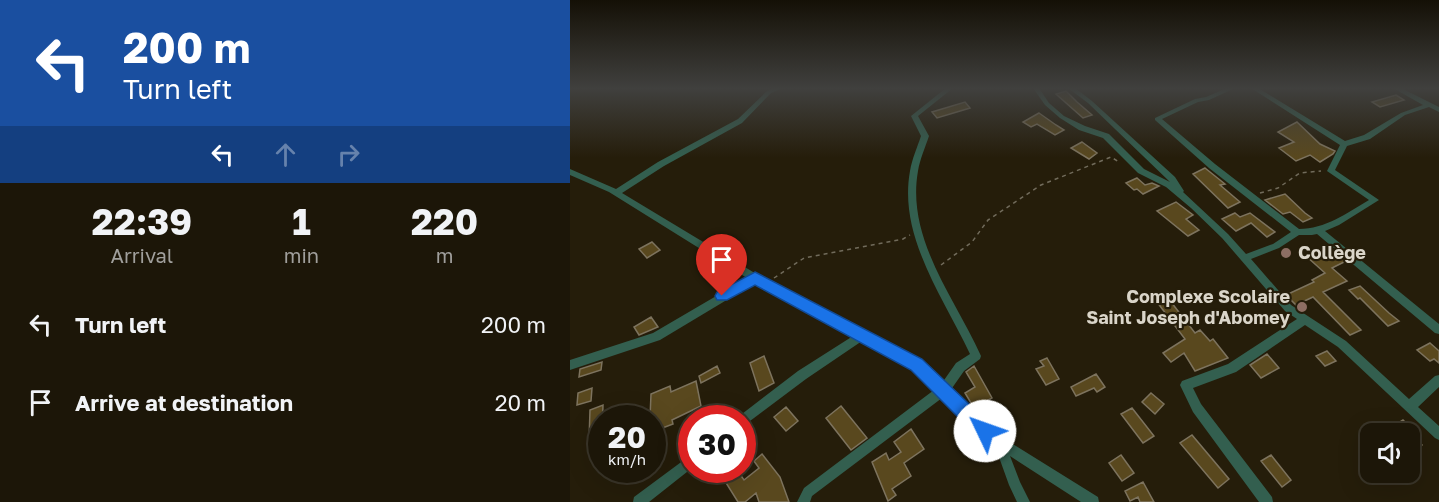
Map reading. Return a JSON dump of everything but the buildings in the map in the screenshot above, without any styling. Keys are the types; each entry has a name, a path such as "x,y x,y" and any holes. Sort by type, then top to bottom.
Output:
{"street":[{"path":"616,193 661,164 740,121 750,111"},
{"path":"803,502 808,492 944,390 960,367 976,356 925,256 917,231 912,192 913,174 925,136 914,116 920,111"},
{"path":"1056,111 1082,128 1106,136 1141,171 1168,185 1185,198 1210,220 1288,308 1342,344 1439,434"},
{"path":"1100,111 1172,179 1185,198"},
{"path":"1173,111 1157,119 1297,232"},
{"path":"1292,111 1344,144"},
{"path":"1245,258 1276,246 1297,232 1318,230 1353,214 1375,200 1331,171 1344,144 1367,137 1410,111"},
{"path":"570,172 616,193 755,278 916,364 971,420 999,442 1093,502"},
{"path":"1318,230 1439,330"},
{"path":"570,365 656,337 755,278"},
{"path":"1265,501 1197,408 1186,385 1232,368 1304,320"},
{"path":"756,410 802,375 861,336"},
{"path":"1410,406 1439,380"},
{"path":"999,442 1024,502"},
{"path":"639,502 678,471"}],"path":[{"path":"933,271 972,242 988,220 1041,185 1111,157 1141,171"},
{"path":"1249,194 1278,188 1300,173 1331,171"},
{"path":"766,284 804,258 903,240 917,231"}],"place":[{"name":"Collège","path":"1286,253"},
{"name":"Complexe Scolaire Saint Joseph d'Abomey","path":"1302,307"}],"route":[{"path":"722,296 755,278 916,364 971,420 985,431"}]}
